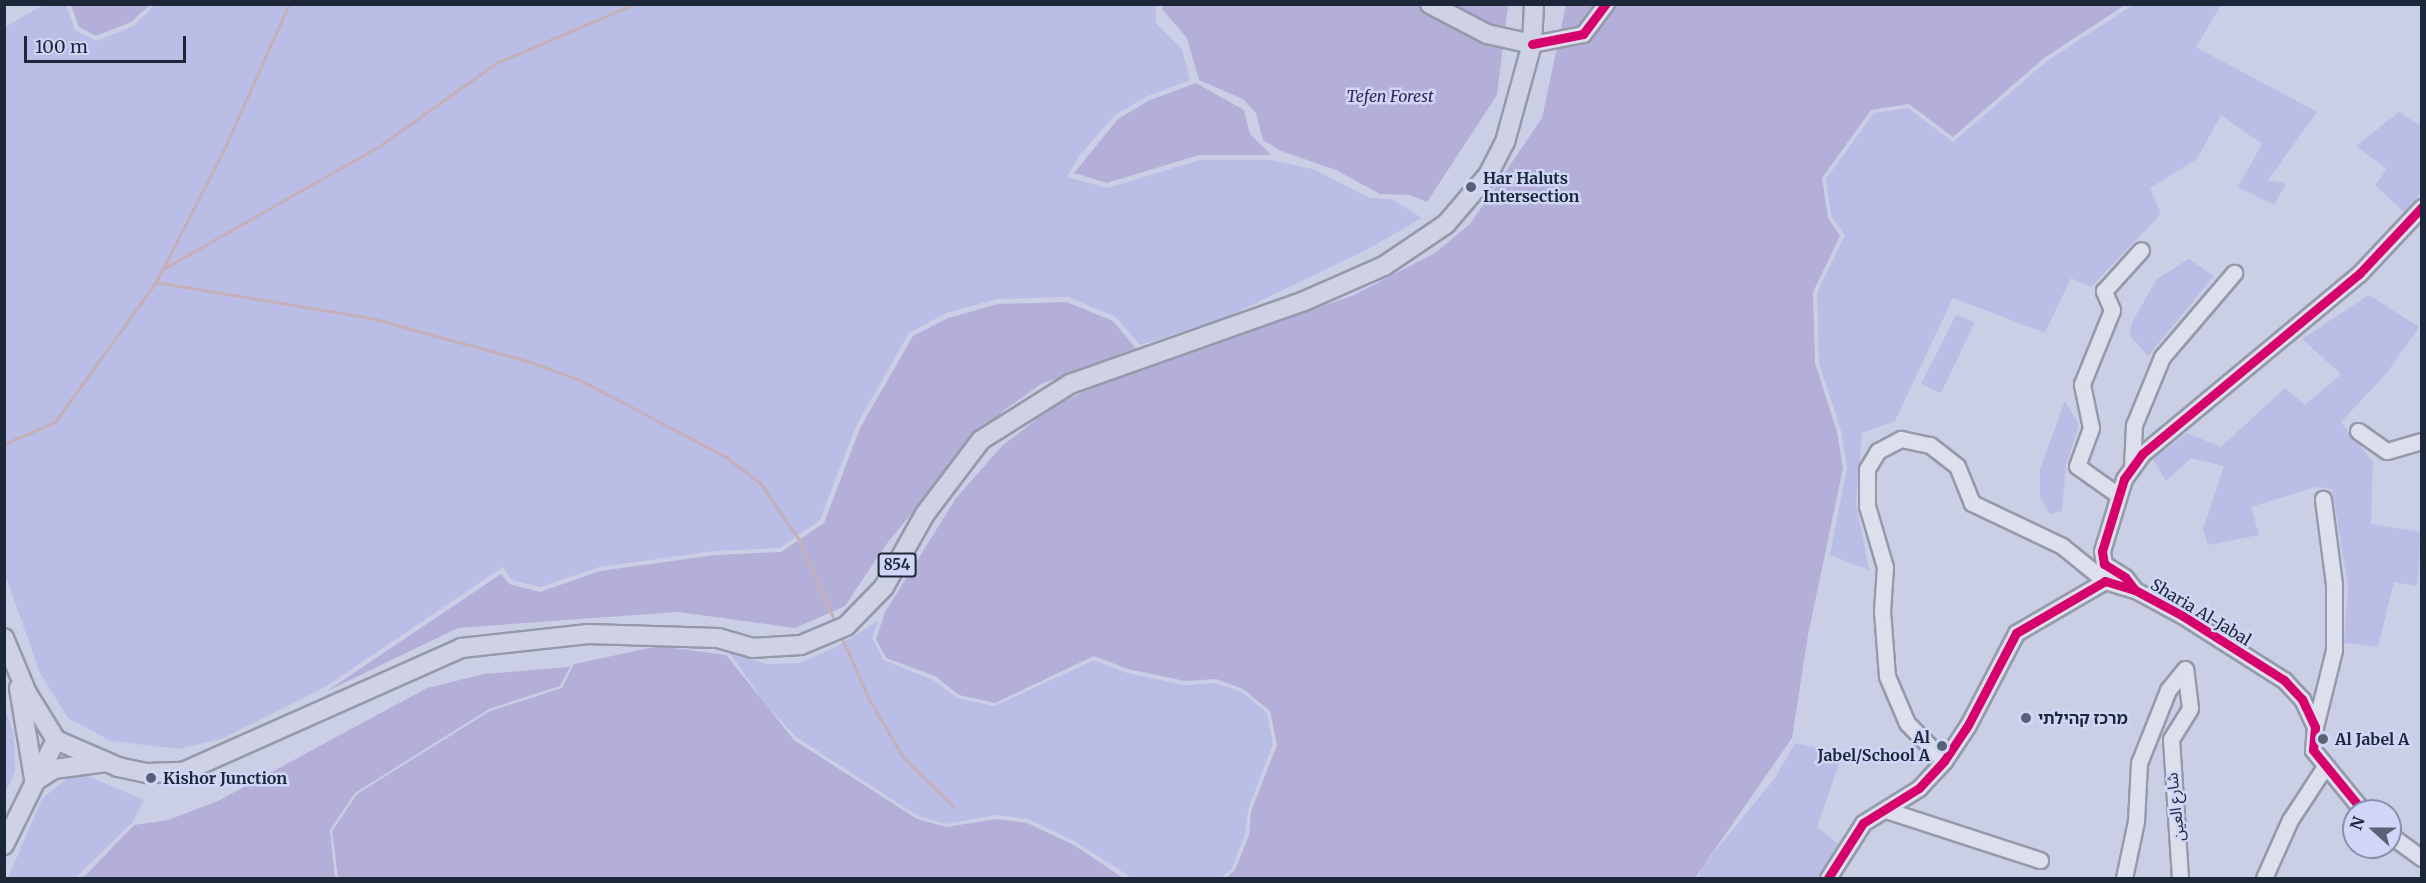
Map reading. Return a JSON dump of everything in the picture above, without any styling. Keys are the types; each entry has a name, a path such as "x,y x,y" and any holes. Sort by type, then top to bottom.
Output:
{"main road":[{"path":"1430,4 1487,34 1532,44"},
{"name":"854","path":"56,740 107,762 147,773 183,772 461,648 588,634 718,638 752,648 801,645 846,626 884,587 925,514 981,440 1070,384 1302,303 1384,266 1446,224 1488,175 1505,142 1532,44 1534,4"},
{"path":"4,638 16,669 56,740 4,845"},
{"path":"16,669 33,754 34,782"},
{"path":"34,782 54,769 107,762"}],"street":[{"path":"1532,44 1583,34 1606,4"},
{"path":"2135,590 2125,577 2104,564 2103,558 2118,495 2142,454 2359,274 2421,207"},
{"path":"2118,495 2077,466 2091,428 2082,384 2112,310 2104,291 2140,250"},
{"path":"2133,467 2134,425 2162,357 2234,273"},
{"path":"2358,431 2386,451 2421,441"},
{"path":"1828,879 1863,823 1919,788 1944,761 1968,725 2016,633 2105,581 2062,546 1972,503 1957,466 1930,445 1901,439 1878,451 1867,469 1867,506 1885,567 1882,611 1887,676 1907,723 1944,761"},
{"path":"2316,727 2334,650 2334,584 2323,499"},
{"name":"Sharia Al-Jabal","path":"2105,581 2135,590 2284,680 2302,699 2316,727 2313,750 2324,768 2352,799"},
{"name":"شارع العين","path":"2124,879 2136,821 2139,763 2168,690 2185,669 2190,708 2171,740 2180,879"},
{"path":"2264,879 2290,820 2324,768"},
{"path":"1886,810 2040,860"},
{"path":"2402,844 2421,858"}],"shaded area":[{"path":"45,4 66,5 75,30 96,41 134,26 155,4 1156,5 1156,23 1182,49 1190,80 1148,96 1115,115 1079,156 1067,177 1107,188 1200,160 1271,160 1313,169 1370,198 1392,199 1422,218 1368,249 1223,319 1140,345 1116,317 1068,297 997,299 946,313 909,333 856,426 820,520 780,548 715,551 599,567 540,587 512,580 503,567 325,687 224,738 179,749 111,741 68,718 40,673 5,574 5,27"},
{"path":"2133,5 2221,5 2196,47 2317,112 2268,180 2286,184 2274,205 2238,187 2262,144 2221,115 2197,159 2150,188 2161,214 2091,287 2071,278 2045,333 1953,298 1895,421 1862,433 1856,503 1869,570 1830,555 1847,468 1841,431 1819,363 1817,293 1845,235 1831,216 1826,179 1874,113 1908,108 1953,142 2047,61"},
{"path":"2399,112 2421,126 2421,193 2405,213 2375,185 2387,169 2356,146"},
{"path":"2189,259 2214,276 2148,356 2130,336 2132,322 2157,279"},
{"path":"2369,295 2419,327 2386,374 2341,422 2373,462 2371,524 2421,532 2417,586 2394,582 2378,647 2344,643 2348,586 2332,489 2316,487 2251,507 2259,535 2208,545 2203,530 2224,466 2191,458 2166,481 2153,459 2187,433 2221,447 2285,388 2305,405 2341,374 2302,339"},
{"path":"1956,315 1975,322 1941,393 1921,384"},
{"path":"2065,401 2079,425 2066,465 2062,511 2050,514 2040,497 2040,469"},
{"path":"878,621 872,639 884,660 933,680 957,698 995,706 1094,660 1127,673 1184,685 1215,683 1242,692 1267,713 1273,744 1248,810 1245,834 1232,868 1221,878 1132,878 1076,842 1028,819 995,815 946,824 918,816 796,737 766,705 729,652 766,664 799,663 834,648"},
{"path":"4,705 14,735 15,771 5,794"},
{"path":"1795,743 1843,753 1817,827 1841,846 1817,878 1698,878 1702,867 1775,778"},
{"path":"85,775 144,800 132,823 75,878 8,878 42,799 66,779"}],"green space":[{"path":"71,4 150,5 131,22 96,36 79,27"},
{"name":"Tefen Forest","path":"1164,4 1508,5 1497,95 1427,202 1410,195 1380,194 1336,170 1281,151 1263,140 1256,113 1243,99 1199,80 1187,38 1162,9"},
{"path":"1566,5 2125,5 2044,58 1953,137 1909,104 1871,110 1822,178 1828,218 1840,236 1813,292 1815,363 1837,432 1843,468 1808,635 1792,738 1695,878 1226,878 1235,870 1249,835 1251,811 1277,745 1270,711 1243,689 1216,679 1185,681 1128,669 1094,656 995,703 959,695 935,676 886,658 876,639 885,612 956,498 1002,446 1051,408 1094,386 1354,295 1435,253 1470,224 1542,118"},
{"path":"1196,83 1244,110 1250,134 1271,155 1199,155 1107,183 1074,173 1118,119 1150,100"},
{"path":"1067,302 1113,321 1138,351 1041,384 1002,412 952,464 885,546 845,606 795,628 678,612 458,628 327,691 501,574 509,584 540,592 600,571 715,555 781,552 824,523 860,428 913,336 948,318 998,304"},
{"path":"659,646 726,655 794,740 917,819 946,827 996,819 1027,823 1074,845 1123,878 338,878 332,831 357,794 490,711 562,688 574,664"},
{"path":"570,667 560,686 489,709 355,793 330,830 335,878 83,878 134,825 168,820 218,801 427,688 484,674"}],"waterway":[{"path":"4,444 55,422 156,282 225,147 289,4"},
{"path":"163,269 378,147 496,63 634,4"},
{"path":"156,282 371,318 527,361 580,380 726,457 760,483 798,538 835,622"},
{"path":"840,634 869,699 903,757 953,806"}],"cycle path":[{"path":"1532,44 1583,34 1606,4"},
{"path":"2135,590 2125,577 2104,564 2102,551 2124,479 2142,454 2359,274 2422,207"},
{"path":"1828,878 1863,823 1919,788 1944,761 1968,725 2016,633 2105,581 2135,590 2183,616 2284,680 2302,699 2315,727 2313,750 2353,799"}],"place":[{"name":"Har Haluts Intersection","path":"1471,187"},
{"name":"מרכז קהילתי","path":"2026,718"},
{"name":"Al Jabel A","path":"2323,739"},
{"name":"Al Jabel/School A","path":"1942,746"},
{"name":"Kishor Junction","path":"151,778"}]}
